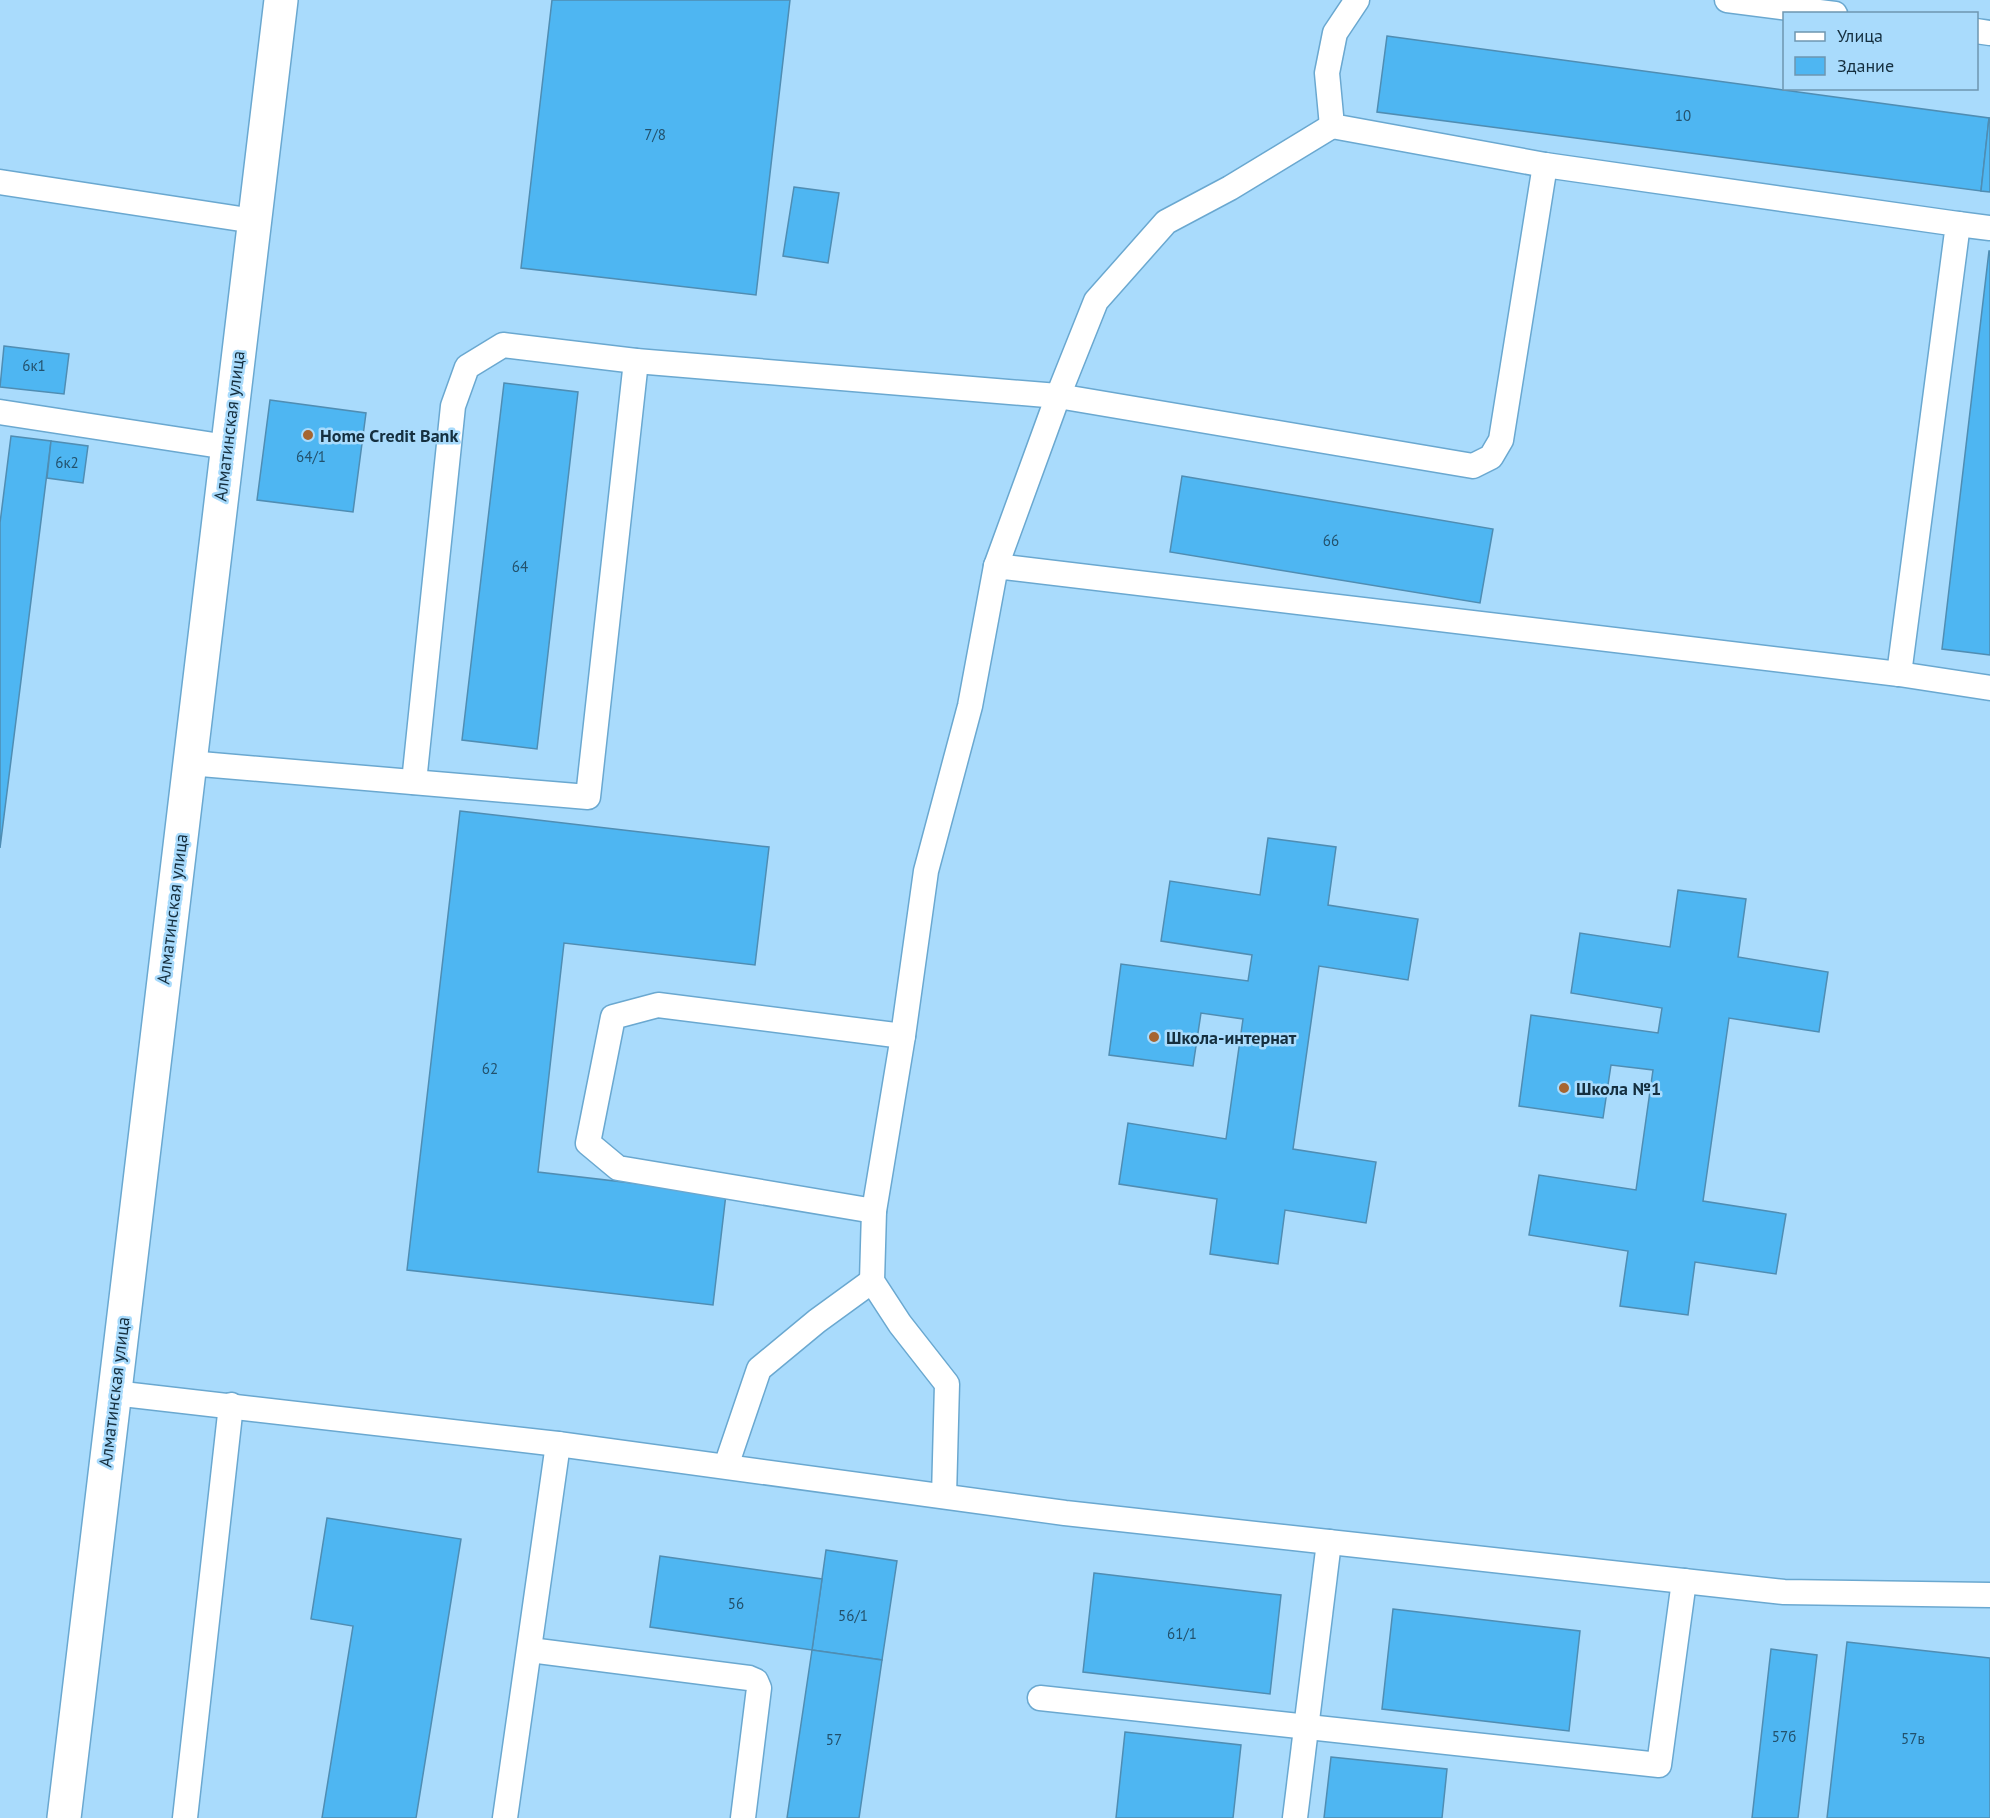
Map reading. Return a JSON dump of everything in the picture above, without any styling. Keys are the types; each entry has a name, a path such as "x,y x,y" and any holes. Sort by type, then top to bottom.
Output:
{"street":[{"name":"Алматинская улица","path":"64,1818 280,0"}],"lane":[{"path":"1332,126 1327,74 1335,33 1357,0"},
{"path":"1726,0 1819,12"},
{"path":"944,1497 947,1384 900,1324 872,1281 874,1211 903,1036 926,871 970,706 996,566 1058,396 1096,301 1166,222 1230,189 1332,126 1545,165 1990,228"},
{"path":"414,782 453,406 467,367 503,345 636,361 1058,396 1473,466 1491,457 1501,440 1545,165"},
{"path":"0,182 254,221"},
{"path":"1899,674 1958,224"},
{"path":"189,763 588,797 636,361"},
{"path":"0,412 227,447"},
{"path":"996,566 1899,674 1990,688"},
{"path":"874,1211 618,1168 588,1143 613,1017 658,1005 903,1036"},
{"path":"726,1466 759,1369 817,1321 872,1281"},
{"path":"114,1393 558,1444 1065,1514 1784,1592 1990,1594"},
{"path":"185,1818 231,1406"},
{"path":"504,1818 558,1444"},
{"path":"1295,1818 1329,1542"},
{"path":"1040,1698 1659,1765 1684,1581"},
{"path":"530,1650 749,1678 756,1681 759,1688 743,1818"}],"building":[{"path":"552,0 790,0 756,295 521,268"},
{"path":"1387,36 1989,118 1981,191 1377,112"},
{"path":"1990,118 1990,192 1981,191"},
{"path":"794,187 839,193 828,263 783,256"},
{"path":"1990,251 1990,655 1942,649"},
{"path":"4,346 69,354 64,394 0,387"},
{"path":"504,383 578,392 537,749 462,740"},
{"path":"270,400 366,413 353,512 257,500"},
{"path":"11,436 51,441 0,848 0,523"},
{"path":"51,441 88,446 83,483 47,478"},
{"path":"1182,476 1493,529 1480,603 1170,552"},
{"path":"460,811 769,847 755,965 564,943 538,1172 726,1194 713,1305 407,1270"},
{"name":"Школа-интернат","path":"1268,838 1336,847 1328,905 1418,919 1408,980 1319,966 1293,1149 1376,1162 1366,1223 1285,1210 1278,1264 1210,1254 1217,1199 1119,1184 1128,1123 1226,1139 1243,1019 1201,1013 1193,1066 1109,1055 1121,964 1248,981 1252,955 1161,941 1170,881 1260,895"},
{"name":"Школа №1","path":"1678,890 1746,899 1738,957 1828,972 1819,1032 1729,1018 1703,1201 1786,1214 1776,1274 1695,1262 1688,1315 1620,1306 1628,1251 1529,1235 1539,1175 1636,1190 1653,1070 1611,1065 1603,1118 1519,1106 1531,1015 1658,1033 1662,1008 1571,993 1580,933 1670,947"},
{"path":"327,1518 461,1539 416,1818 322,1818 353,1626 311,1619"},
{"path":"826,1550 897,1561 882,1660 812,1650"},
{"path":"660,1556 822,1579 812,1650 650,1627"},
{"path":"1094,1573 1281,1595 1270,1694 1083,1672"},
{"path":"1393,1609 1580,1631 1569,1731 1382,1709"},
{"path":"1847,1642 1990,1658 1990,1818 1827,1818"},
{"path":"1771,1649 1817,1655 1798,1818 1752,1818"},
{"path":"812,1650 882,1660 859,1818 787,1818"},
{"path":"1125,1732 1241,1745 1233,1818 1116,1818"},
{"path":"1331,1757 1447,1769 1442,1818 1324,1818"}],"place":[{"name":"Home Credit Bank","path":"308,435"},
{"name":"Школа-интернат","path":"1154,1037"},
{"name":"Школа №1","path":"1564,1088"}]}
